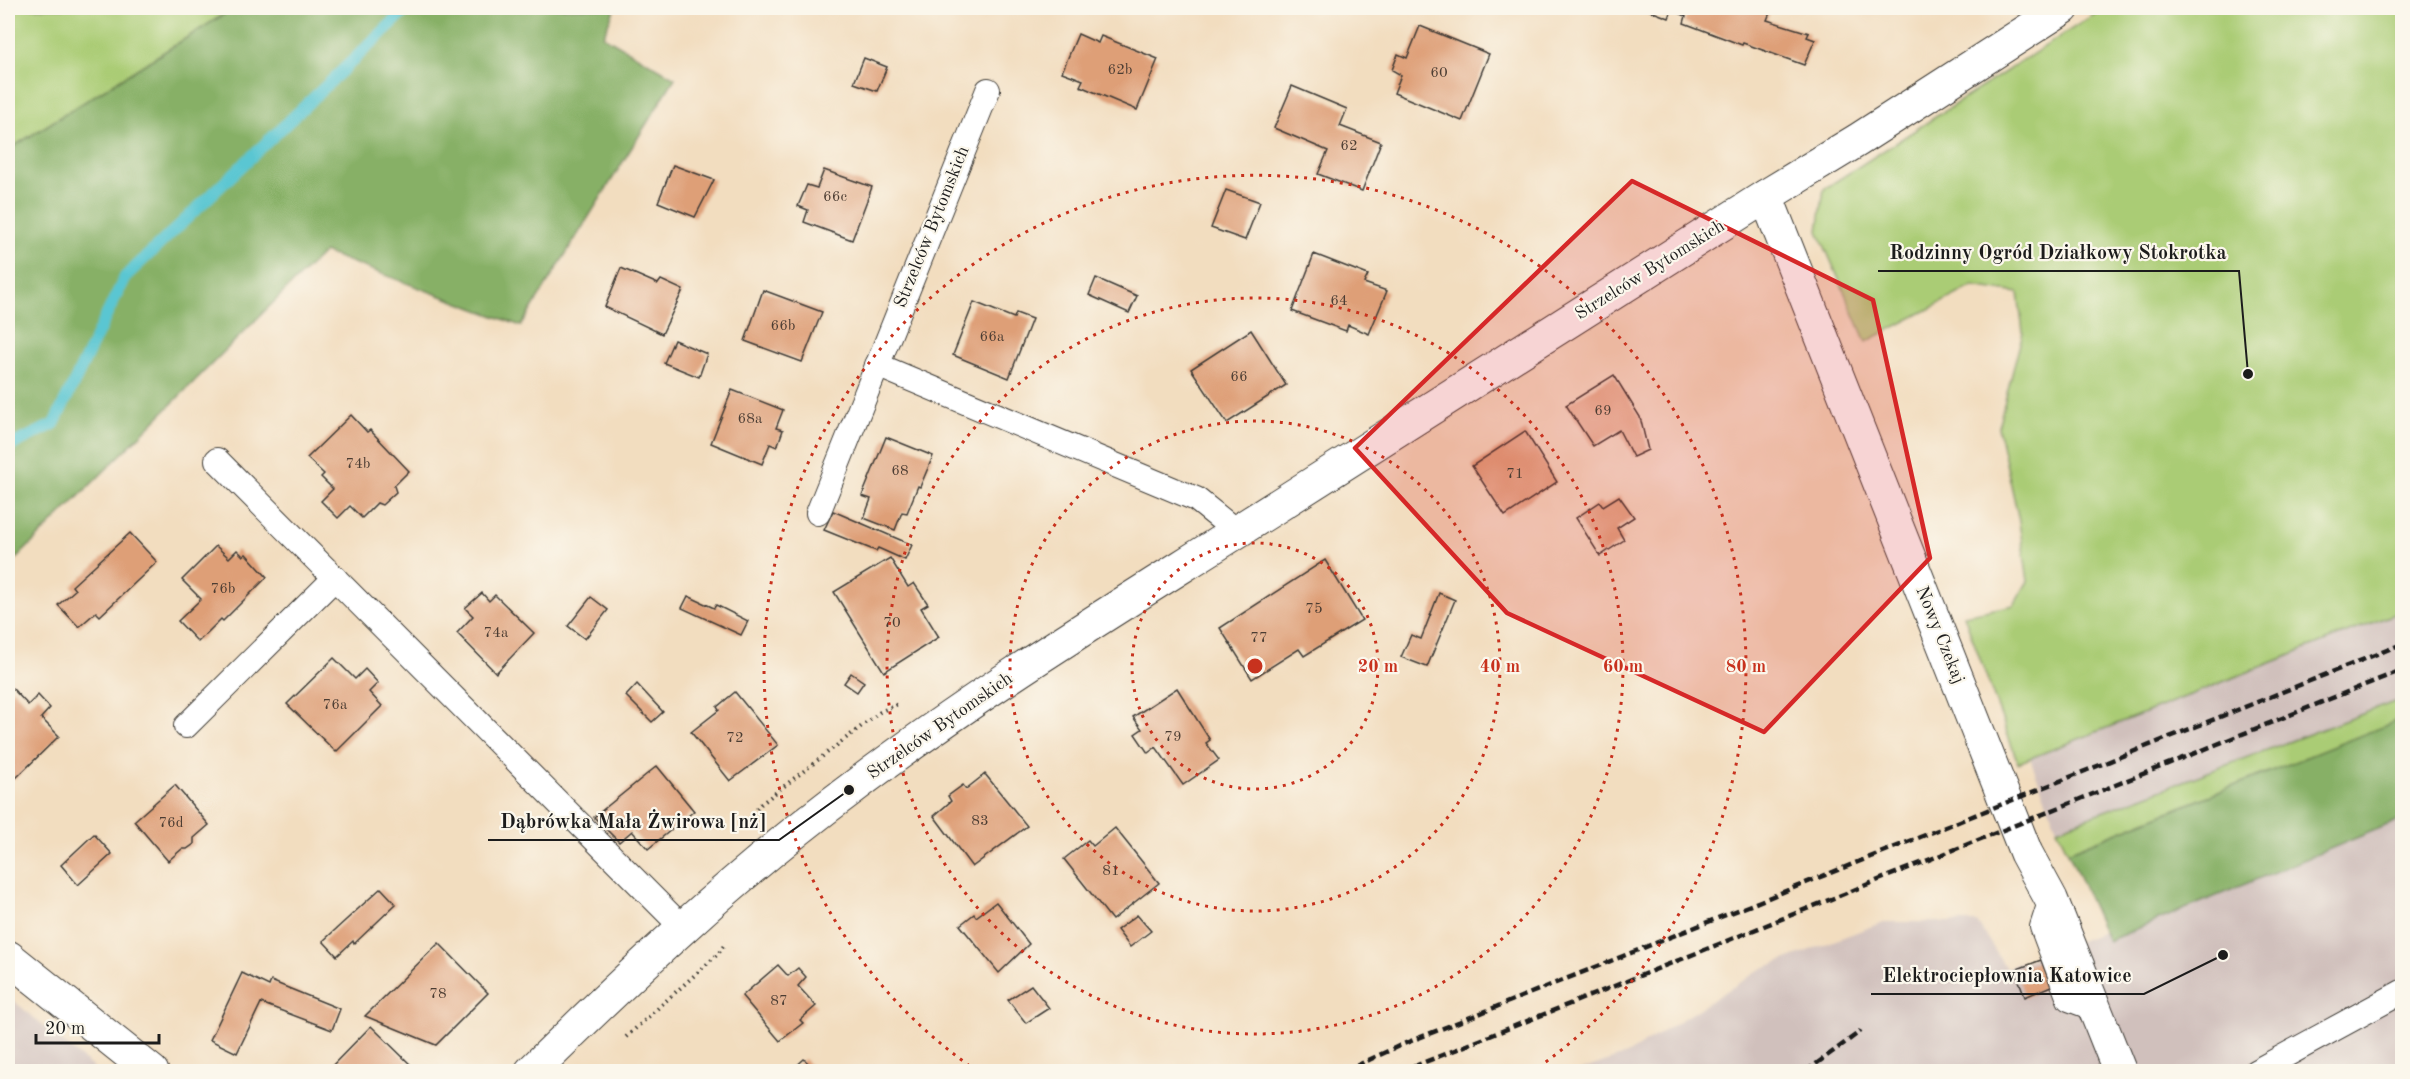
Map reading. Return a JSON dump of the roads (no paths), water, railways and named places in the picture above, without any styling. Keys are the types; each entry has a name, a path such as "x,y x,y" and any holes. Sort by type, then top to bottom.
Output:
{"street":[{"name":"Strzelców Bytomskich","path":"531,1071 682,927 787,838 917,740 991,689 2063,8"},
{"name":"Nowy Czekaj","path":"1766,196 2026,853 2050,899 2120,1071"},
{"path":"8,957 152,1071"}],"lane":[{"name":"Strzelców Bytomskich","path":"818,513 988,90"},
{"path":"877,365 1196,499 1237,532"},
{"path":"217,460 682,927"},
{"path":"186,726 335,578"},
{"path":"2255,1071 2403,992"}],"waterway":[{"path":"8,447 54,424 125,277 408,8"}],"railway":[{"path":"1343,1072 1401,1045 2402,644"},
{"path":"1400,1072 2402,670"},
{"path":"1805,1072 1861,1031"}],"place":[{"name":"Rodzinny Ogród Działkowy Stokrotka","path":"2248,374"},
{"name":"Dąbrówka Mała Żwirowa [nż]","path":"849,790"},
{"name":"Elektrociepłownia Katowice","path":"2223,955"}]}
